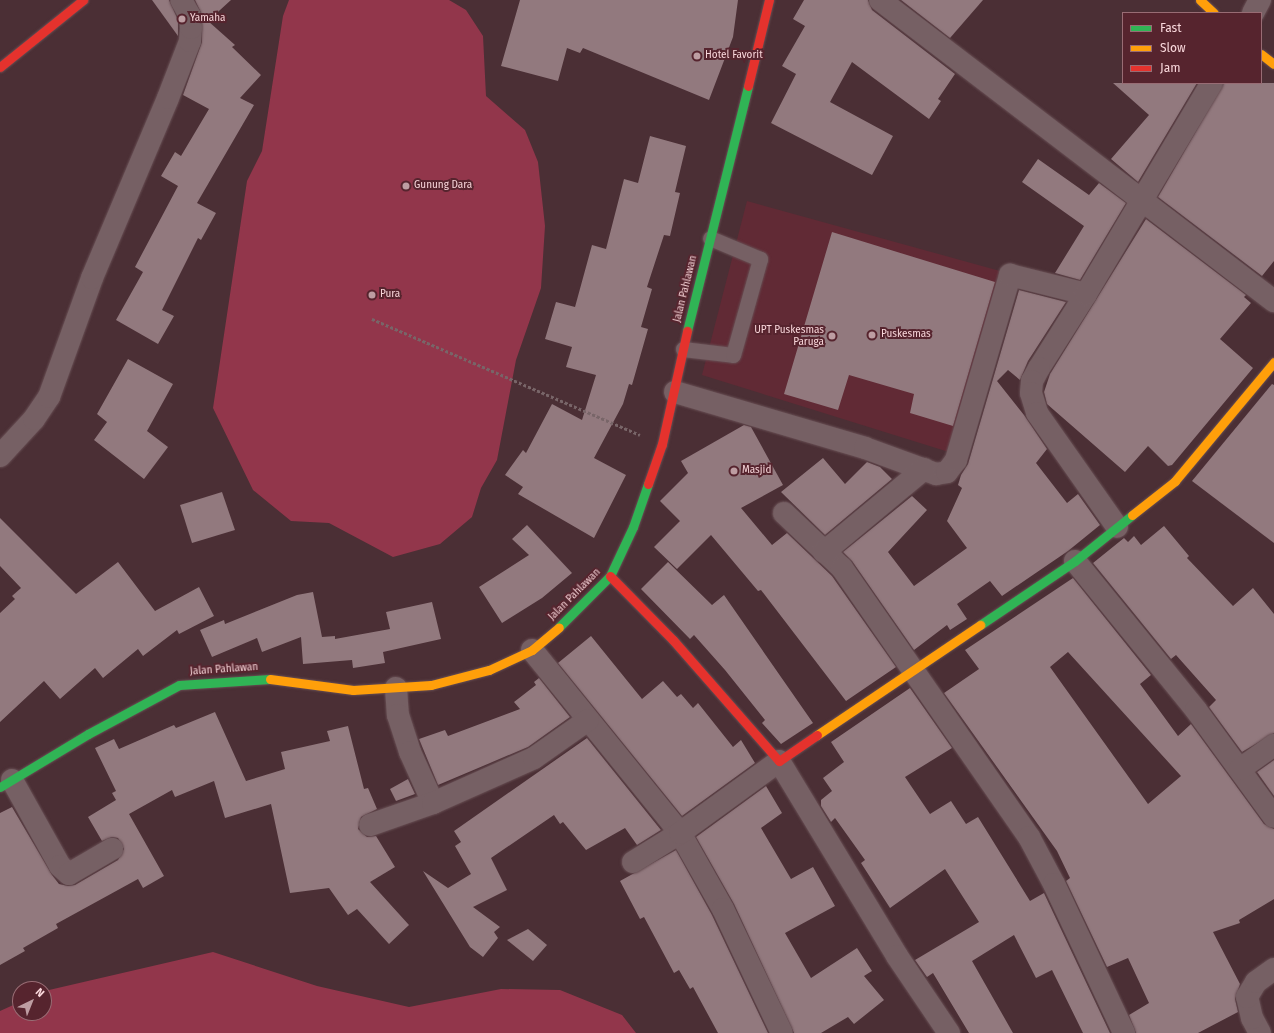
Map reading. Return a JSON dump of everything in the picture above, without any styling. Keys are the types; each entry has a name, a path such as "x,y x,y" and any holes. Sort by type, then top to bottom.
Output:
{"main road":[{"path":"0,67 83,0"},
{"name":"Jalan Pahlawan","path":"6,783 88,734 179,685 262,678 353,690 396,688 432,684 489,670 532,650 574,614 610,576 633,527 662,444 675,392 683,349 769,0"},
{"path":"1200,0 1213,12"},
{"path":"1262,55 1274,64"},
{"path":"610,576 673,640 779,760 1075,561 1175,481 1202,452 1274,362"}],"street":[{"path":"0,456 34,418 49,397 92,278 168,98 190,34 190,16 181,0"},
{"path":"880,0 1143,200 1274,302"},
{"path":"1254,12 1260,0"},
{"path":"1117,527 1037,413 1031,393 1032,382 1143,200 1211,84"},
{"path":"675,392 865,448 936,474 947,472 956,460 1010,275 1086,294"},
{"path":"824,552 924,469"},
{"path":"784,513 842,568 1029,837 1054,884 1124,1033"},
{"path":"1075,561 1240,768 1274,817"},
{"path":"532,650 680,833 723,909 782,1033"},
{"path":"396,688 398,715 410,752 433,802"},
{"path":"370,825 433,802 534,758 588,720"},
{"path":"1240,768 1274,745"},
{"path":"633,862 680,833 779,760 897,956 949,1033"},
{"path":"6,783 60,866 69,874 112,849"},
{"path":"1260,1033 1252,1018 1248,997 1256,982 1274,969"}],"lane":[{"path":"683,349 733,355 760,259 710,238"}],"path":[{"path":"372,319 662,444"}],"shaded area":[{"path":"289,0 449,0 466,10 483,36 486,96 525,130 538,162 545,226 541,288 516,360 497,460 481,488 472,517 440,544 393,557 329,523 291,521 253,490 213,408 247,181 262,151 283,16"},
{"path":"747,201 1000,271 952,453 702,375"},
{"path":"213,952 317,986 409,1007 501,989 560,990 622,1015 636,1033 0,1033 0,1011 12,1006 12,1021 52,1021 52,989"}],"building":[{"path":"152,0 169,0 178,20 178,36"},
{"path":"195,0 231,0 208,21 235,45 232,47 261,75 240,98 254,105 197,203 216,213 201,240 198,238 162,310 174,316 158,344 116,320 143,272 135,267 178,186 161,176 175,152 181,156 209,109 183,95 202,42 202,15"},
{"path":"520,0 738,0 733,37 709,100 583,48 580,53 567,48 558,81 501,66"},
{"path":"804,0 868,0 872,10 955,74 938,99 941,101 929,119 852,62 830,102 893,136 872,175 771,123 796,74 782,66 805,26 793,19"},
{"path":"901,0 983,0 950,38"},
{"path":"1113,83 1196,84 1138,182 1111,159 1149,115"},
{"path":"1274,83 1274,261 1262,276 1158,197 1223,84"},
{"path":"650,136 686,146 675,192 680,193 670,236 664,235 647,287 652,289 641,327 648,329 632,385 629,384 623,404 594,458 626,475 594,538 518,494 523,487 505,475 523,450 526,453 552,404 582,420 596,375 566,367 572,347 545,339 556,302 575,307 592,245 606,249 624,179 638,183"},
{"path":"1038,159 1089,195 1099,183 1126,203 1080,280 1055,273 1084,226 1022,182"},
{"path":"1146,219 1246,295 1244,297 1251,303 1220,339 1253,368 1172,465 1168,466 1148,446 1125,472 1047,404 1044,392 1050,374"},
{"name":"UPT Puskesmas Paruga","path":"832,232 995,282 953,426 910,413 914,394 849,375 838,410 784,394"},
{"path":"1019,290 1066,302 1028,361 1020,380 1008,370 997,381 1024,415 1047,449 1036,463 1067,503 1078,494 1100,525 1068,551 1002,596 990,581 957,604 967,619 950,630 947,625 914,650 852,561 843,552 912,496 927,510 888,552 914,586 967,548 947,521 962,488 958,485 961,475 968,464"},
{"path":"128,359 173,384 147,431 168,447 144,479 94,440 107,422 97,414"},
{"path":"1272,384 1274,385 1274,543 1192,481"},
{"path":"744,425 751,427 783,485 741,508 772,545 787,533 832,576 896,667 846,701 761,590 758,591 711,535 677,569 654,547 680,521 660,501 688,473 681,461"},
{"path":"823,458 845,484 867,462 880,467 892,479 825,535 781,492"},
{"path":"222,492 235,530 192,543 180,505"},
{"path":"0,518 76,594 118,562 155,611 199,587 214,616 179,634 177,630 143,656 138,649 103,678 95,668 60,699 44,681 0,722 0,613 15,599 12,596 21,588 0,566"},
{"path":"527,525 572,573 542,598 502,623 479,587 529,555 512,539"},
{"path":"1164,526 1189,556 1187,558 1233,606 1253,588 1274,614 1274,733 1242,752 1209,707 1216,700 1176,655 1171,659 1093,563 1124,538 1128,542 1134,536 1141,545"},
{"path":"668,562 712,605 724,595 813,723 781,744 762,723 765,720 725,670 694,635 690,639 641,589"},
{"path":"1073,578 1151,675 1140,684 1178,736 1191,724 1264,824 1274,829 1274,899 1239,920 1240,923 1213,932 1240,984 1235,999 1238,1012 1198,1033 1136,1033 1129,1015 1149,1003 1128,958 1107,967 1066,881 1070,878 1057,851 944,693 979,669 965,650","holes":["1068,652 1181,776 1148,804 1050,667"]},
{"path":"313,592 322,637 335,636 335,639 390,629 386,612 432,602 441,639 383,652 385,663 353,668 352,660 303,664 301,637 262,652 257,638 212,657 200,630 224,620 225,624 297,595"},
{"path":"591,636 642,699 663,681 677,697 681,694 693,708 698,703 733,747 741,740 755,763 682,816 558,663"},
{"path":"539,678 570,717 528,747 438,785 419,739 445,730 448,736 520,709 514,702 536,685 534,682"},
{"path":"910,688 952,748 905,777 930,814 951,801 966,824 978,817 1030,901 1044,893 1110,1033 1083,1033 1052,970 1036,978 1014,935 972,961 1013,1033 969,1033 933,973 927,977 915,960 979,922 945,869 890,908 861,863 865,860 835,818 831,822 821,806 821,800 832,791 823,778 844,762 831,742"},
{"path":"215,712 246,781 285,769 281,752 330,741 327,731 348,726 364,789 368,788 377,809 361,817 358,829 367,837 376,836 395,867 370,882 409,925 389,944 357,909 348,915 329,888 290,893 271,804 225,818 214,781 175,797 172,790 129,814 164,876 143,888 138,879 56,924 58,928 23,948 25,951 0,965 0,813 12,807 52,875 59,884 68,886 75,885 118,860 124,849 118,838 112,837 102,841 88,817 116,800 112,793 116,791 95,748 114,739 119,749 174,725 176,728"},
{"path":"587,738 661,830 637,845 625,828 586,850 563,822 560,824 554,815 491,858 507,890 473,907 500,927 494,932 498,938 483,957 470,947 423,871 448,888 471,874 455,846 461,842 454,831"},
{"path":"1274,760 1274,796 1257,772"},
{"path":"408,779 415,794 396,801 390,789"},
{"path":"766,786 782,813 761,828 791,879 813,867 835,906 785,933 811,978 857,948 872,971 864,976 884,1000 854,1024 848,1017 821,1033 794,1033 734,904 696,837"},
{"path":"676,850 712,915 768,1033 718,1033 693,987 690,989 679,970 674,973 644,917 640,919 620,881"},
{"path":"528,929 547,945 533,961 507,940"}],"traffic: fast":[{"path":"687,331 748,86"},
{"path":"559,627 610,576 633,527 648,484"},
{"path":"980,625 1075,561 1132,515"},
{"path":"0,787 88,734 179,685 270,679"}],"traffic: slow":[{"path":"1200,0 1213,12"},
{"path":"1262,55 1274,64"},
{"path":"1132,515 1175,481 1274,362"},
{"path":"817,735 980,625"},
{"path":"270,679 353,690 431,685 489,670 532,650 559,627"}],"traffic: jam":[{"path":"0,67 83,0"},
{"path":"748,86 769,0"},
{"path":"648,484 662,444 687,331"},
{"path":"610,576 673,640 779,761 817,735"}],"place":[{"name":"Yamaha","path":"182,19"},
{"name":"Hotel Favorit","path":"697,56"},
{"name":"Gunung Dara","path":"406,186"},
{"name":"Pura","path":"372,295"},
{"name":"Puskesmas","path":"872,335"},
{"name":"UPT Puskesmas Paruga","path":"832,336"},
{"name":"Masjid","path":"734,471"}]}
